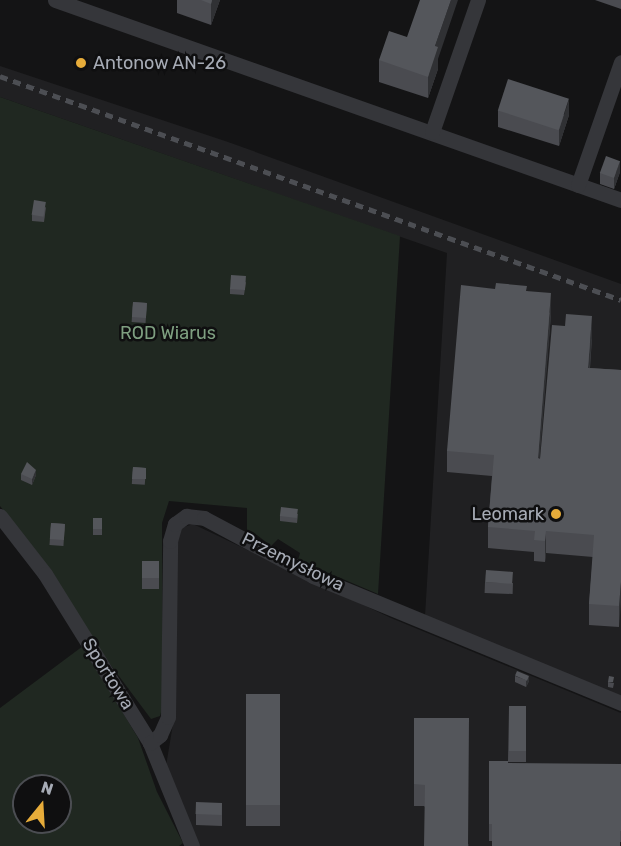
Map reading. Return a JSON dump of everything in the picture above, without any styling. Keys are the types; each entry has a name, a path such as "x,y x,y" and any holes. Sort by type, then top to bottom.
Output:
{"street":[{"path":"55,0 621,200"},
{"path":"432,132 478,0"},
{"path":"578,184 621,62"},
{"name":"Sportowa","path":"0,516 45,574 150,743 192,846"},
{"name":"Przemysłowa","path":"150,743 160,735 168,717 170,541 175,524 186,516 214,522 313,576 621,704"}],"shaded area":[{"path":"0,66 228,142 621,284 621,697 425,616 447,253 0,97"},
{"path":"193,524 391,618 621,713 621,846 197,846 166,766 174,718 175,542 181,528"}],"green space":[{"name":"ROD Wiarus","path":"0,97 400,236 378,594 298,560 300,553 278,539 271,546 257,535 247,533 247,508 169,501 162,523 163,705 160,716 151,719 95,644 40,556 0,506"},
{"path":"83,646 138,738 157,792 183,843 179,846 0,846 0,708"}],"building":[{"path":"420,0 451,0 435,46 438,47 428,77 379,60 389,31 407,37"},
{"path":"508,79 569,99 559,130 498,110"},
{"path":"606,156 620,161 614,178 600,173"},
{"path":"34,200 46,202 44,217 32,215"},
{"path":"231,275 246,276 245,290 230,289"},
{"path":"496,283 527,286 526,291 551,293 538,458 540,459 552,325 565,326 566,314 592,316 588,368 621,370 619,606 589,604 594,535 546,531 545,541 534,540 535,531 488,527 494,455 447,451 461,285 495,289"},
{"path":"133,302 147,303 146,318 132,317"},
{"path":"27,462 36,470 32,479 21,474"},
{"path":"133,467 146,468 146,479 132,479"},
{"path":"281,507 298,509 297,518 280,516"},
{"path":"93,518 102,518 102,529 93,529"},
{"path":"51,523 65,524 64,540 50,539"},
{"path":"142,561 159,561 159,578 142,578"},
{"path":"486,570 513,572 512,584 485,582"},
{"path":"517,671 529,676 527,681 515,676"},
{"path":"609,676 614,677 613,682 608,682"},
{"path":"246,694 280,694 280,805 246,805"},
{"path":"509,706 526,706 526,751 509,751"},
{"path":"414,718 469,718 468,846 424,846 425,785 414,784"},
{"path":"489,761 508,761 508,820 492,820 492,824 489,824"},
{"path":"508,763 621,764 621,831 620,821 508,820"},
{"path":"196,802 222,803 222,815 196,814"},
{"path":"492,820 620,820 620,846 492,846"}],"railway":[{"path":"0,76 621,300"}],"place":[{"name":"Antonow AN-26","path":"81,63"},
{"name":"Leomark","path":"556,514"}]}
